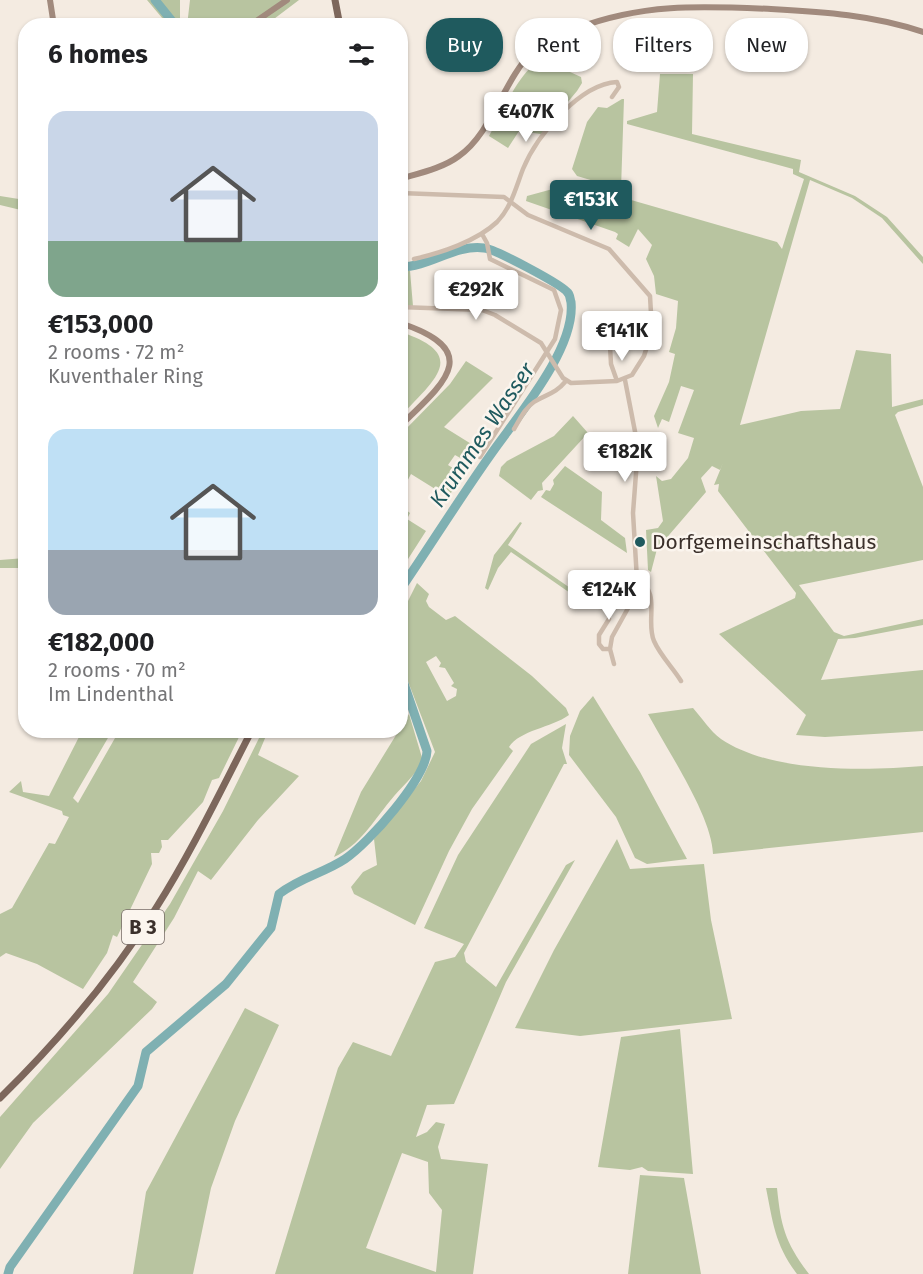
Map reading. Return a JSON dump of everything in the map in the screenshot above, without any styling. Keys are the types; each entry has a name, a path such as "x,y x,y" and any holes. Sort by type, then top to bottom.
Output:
{"main road":[{"path":"335,0 338,18"},
{"name":"B 3","path":"0,1098 58,1039 97,992 141,930 202,828 248,738"}],"street":[{"path":"50,0 53,18"},
{"path":"261,18 287,0"},
{"path":"408,176 447,163 473,143 519,69 538,47 560,35 611,16 664,6 768,9 868,17 923,32"},
{"path":"414,259 482,234 501,217 511,200 524,166 552,125 576,98 617,82 619,87 612,97"},
{"path":"408,193 496,196 511,200 528,215 609,249 650,296 652,332 638,368 625,380 593,383 566,381"},
{"path":"480,457 548,354 561,319 557,294 549,286 490,259 487,243 482,234"},
{"path":"408,307 488,312 528,333 541,343 566,381"},
{"path":"408,326 429,333 439,341 447,350 450,366 447,376 438,389 408,418"},
{"path":"610,346 611,364 616,381"},
{"path":"614,664 610,649 612,637 632,601 637,580 633,513 638,447 625,380"},
{"path":"514,429 530,406 556,393 566,381"},
{"path":"637,580 645,586 651,596 654,641 681,681"},
{"path":"609,619 599,635 599,644 603,649 610,649"}],"green space":[{"path":"147,0 180,0 180,18 162,18"},
{"path":"190,0 299,0 275,18 188,18"},
{"path":"527,72 570,72 581,77 582,83 541,134 519,131 508,148 489,136"},
{"path":"660,74 693,74 692,134 801,160 799,172 855,196 887,217 923,257 923,264 882,218 852,198 810,180 740,425 801,411 840,409 856,350 891,354 892,407 923,399 923,405 898,412 895,415 923,487 923,560 799,585 834,632 844,636 923,619 923,625 838,639 821,680 923,670 923,731 825,737 796,735 806,715 719,634 795,598 796,593 718,491 719,484 714,485 723,463 720,470 712,466 701,478 706,492 657,549 651,572 648,570 646,530 658,528 663,521 656,476 662,481 671,479 688,458 694,438 678,433 694,390 681,386 669,422 662,419 658,428 654,416 669,382 675,354 669,352 676,328 678,301 656,294 654,276 646,259 652,245 638,229 629,247 616,239 618,234 615,232 526,201 527,196 560,187 572,197 579,185 777,242 782,249 804,179 793,174 793,169 627,124 627,121 657,112"},
{"path":"624,99 621,189 577,176 572,169 587,122 598,107 607,108"},
{"path":"0,196 18,199 18,209 0,205"},
{"path":"408,271 410,271 413,306 408,306"},
{"path":"408,335 435,350 440,359 434,380 408,409"},
{"path":"466,361 493,378 444,427 481,450 471,464 455,455 448,465 464,475 448,497 411,474 408,480 408,427 450,384"},
{"path":"573,416 588,433 542,483 543,490 538,491 531,500 499,476 501,467 507,461 554,436"},
{"path":"565,466 602,492 601,520 625,538 627,553 541,497 546,490 550,491 554,484 553,480"},
{"path":"408,520 426,531 408,559"},
{"path":"520,522 522,523 508,545 576,592 573,595 511,552 498,568 488,590 485,588 494,555"},
{"path":"18,559 18,568 0,568 0,560"},
{"path":"417,583 429,594 426,601 429,607 446,620 455,616 532,676 566,708 569,715 520,737 509,747 513,751 472,809 449,851 415,925 354,894 351,887 363,872 377,865 374,839 421,781 435,752 408,681 408,601","holes":["436,656 441,663 439,667 445,668 454,683 451,686 457,689 456,696 447,701 426,662"]},
{"path":"593,696 640,772 687,859 647,864 635,858 616,817 569,755 570,736 580,711"},
{"path":"693,708 721,739 765,758 791,764 846,769 923,766 923,832 713,854 711,839 697,802 648,714"},
{"path":"409,714 423,761 365,833 334,857 361,792 394,738 408,738"},
{"path":"566,724 562,748 567,764 564,764 464,953 466,962 496,987 566,865 575,860 506,982 454,1104 427,1105 416,1137 427,1132 436,1122 445,1124 438,1147 441,1159 488,1164 473,1274 275,1274 338,1068 353,1042 391,1056 435,962 455,957 464,944 424,928 458,855 531,744","holes":["402,1153 428,1162 429,1193 442,1210 436,1272 366,1248"]},
{"path":"78,738 108,738 73,798 78,803 115,738 239,738 219,778 212,780 203,802 168,840 161,840 162,847 159,853 151,853 152,864 117,937 113,935 107,953 83,989 37,964 6,953 0,957 0,914 12,908 49,843 55,844 69,817 63,815 62,811 9,792 21,781 23,792 49,796"},
{"path":"259,738 265,738 258,755 299,776 258,820 211,880 198,871 174,918 133,982 157,1002 152,1009 33,1123 0,1169 0,1117 108,994 170,904 223,811"},
{"path":"617,839 630,869 704,864 711,920 732,1019 580,1036 515,1028 554,950"},
{"path":"245,1008 279,1025 235,1121 211,1188 193,1274 133,1274 146,1192"},
{"path":"680,1029 693,1174 648,1171 642,1167 630,1170 598,1167 621,1037"},
{"path":"640,1175 684,1178 701,1274 628,1274"},
{"path":"766,1188 777,1188 780,1213 789,1243 809,1274 797,1274 779,1243"}],"waterway":[{"name":"Krummes Wasser","path":"155,0 170,18"},
{"name":"Krummes Wasser","path":"408,266 463,249 484,248 554,283 568,293 571,302 570,321 564,341 542,383 408,578"},
{"name":"Krummes Wasser","path":"8,1274 10,1267 138,1086 146,1052 226,984 271,928 279,894 345,859 368,839 407,793 424,763 427,751 408,695"}],"place":[{"name":"Dorfgemeinschaftshaus","path":"640,542"}]}
